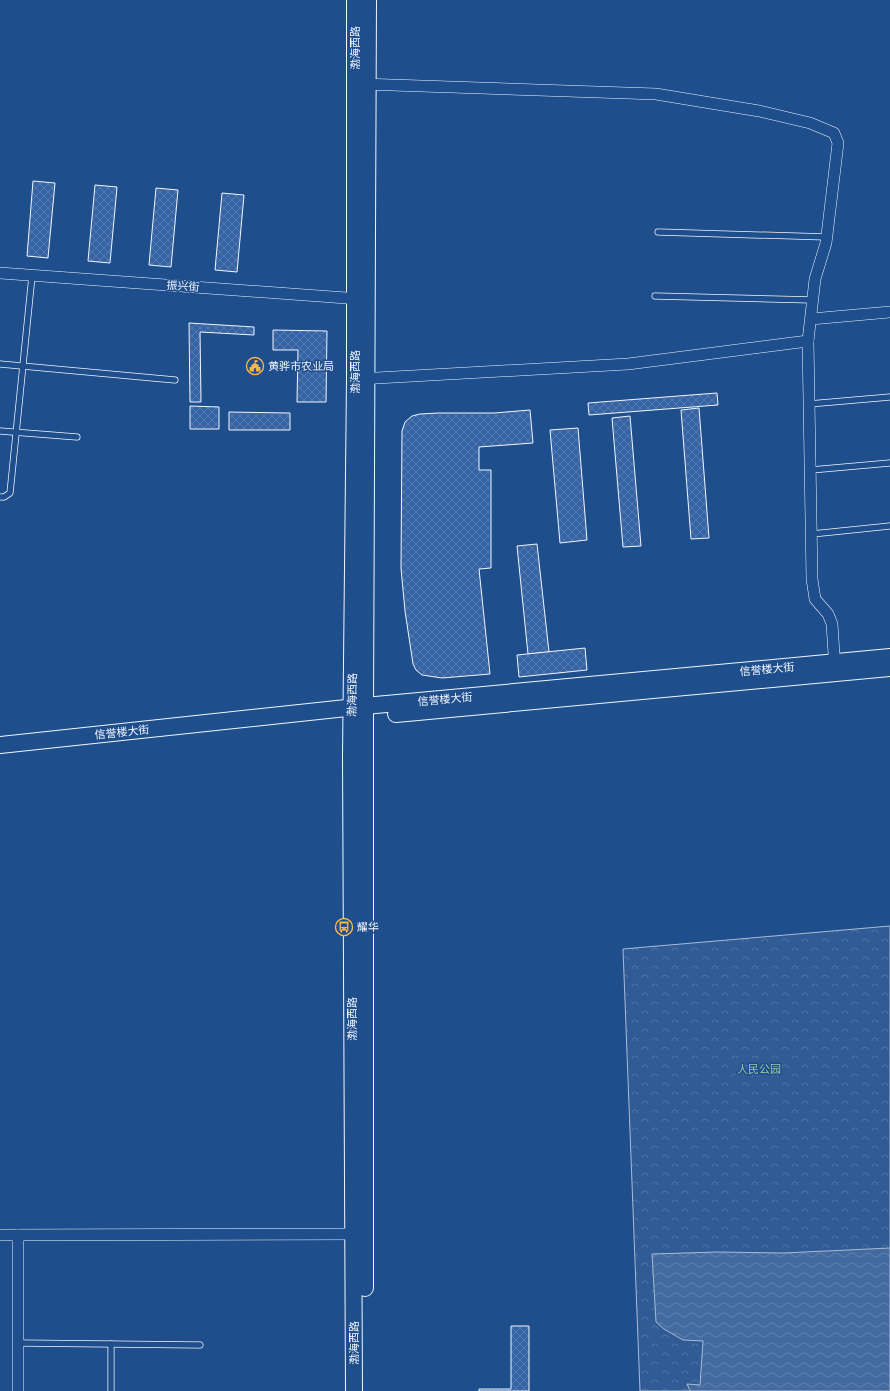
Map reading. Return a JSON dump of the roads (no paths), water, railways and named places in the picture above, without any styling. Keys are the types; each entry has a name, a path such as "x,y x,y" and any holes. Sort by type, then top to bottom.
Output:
{"main road":[{"name":"渤海西路","path":"354,1391 359,1234 358,712 361,379 361,84 355,0"},
{"name":"渤海西路","path":"361,84 368,0"},
{"name":"信誉楼大街","path":"835,668 890,657"},
{"name":"信誉楼大街","path":"0,745 835,668 890,668"},
{"name":"信誉楼大街","path":"0,755 358,712"},
{"name":"渤海西路","path":"359,1234 365,1391"}],"street":[{"path":"361,84 656,94 759,110 810,123 834,133 838,143 827,237 816,279 808,341 808,404 811,470 812,579 815,599 828,614 832,624 835,668"},
{"name":"振兴街","path":"0,273 361,299"},
{"path":"811,319 890,312"},
{"path":"361,379 628,364 808,341"},
{"path":"0,1235 359,1234"},
{"path":"18,1235 18,1391"}],"lane":[{"path":"658,232 827,237"},
{"path":"0,497 4,497 10,493 32,276"},
{"path":"655,296 813,300"},
{"path":"0,364 175,380"},
{"path":"808,404 890,397"},
{"path":"0,430 77,438"},
{"path":"811,470 890,463"},
{"path":"812,534 890,526"},
{"path":"18,1344 200,1346"},
{"path":"111,1344 111,1391"}],"water":[{"path":"890,1248 890,1391 690,1391 687,1384 700,1385 703,1341 683,1340 664,1329 656,1322 652,1254 717,1252 783,1253"}],"place":[{"name":"黄骅市农业局","path":"255,366"},
{"name":"耀华","path":"344,927"}],"park label":[{"name":"人民公园","path":"759,1069"}]}
